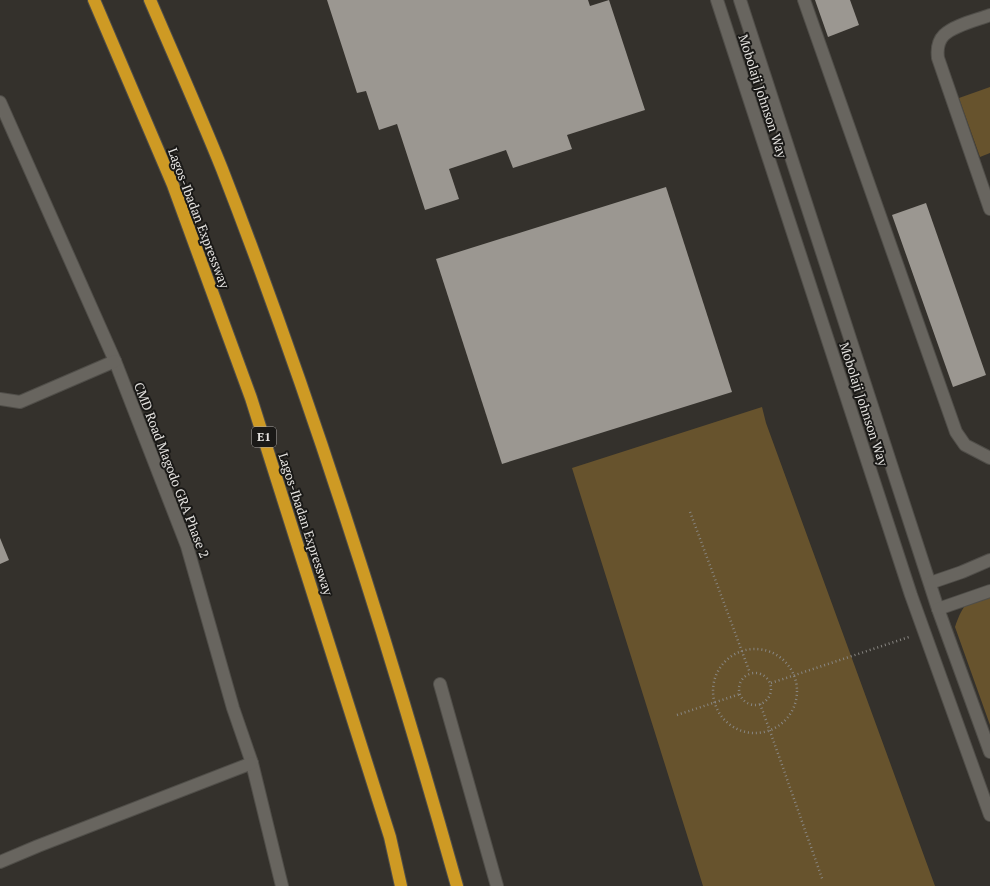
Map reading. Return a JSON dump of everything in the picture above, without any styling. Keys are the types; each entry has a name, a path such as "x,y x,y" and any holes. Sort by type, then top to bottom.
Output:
{"highway":[{"name":"Lagos-Ibadan Expressway","path":"94,0 173,185 251,398 390,837 401,886"},
{"path":"150,0 221,169 288,348 351,534 422,763 457,886"}],"street":[{"name":"Mobolaji Johnson Way","path":"717,0 909,588 990,815"},
{"name":"Mobolaji Johnson Way","path":"740,0 938,609 990,752"},
{"path":"804,0 956,432 965,445 990,458"},
{"path":"990,16 952,30 943,36 937,48 938,58 990,209"},
{"name":"CMD Road Magodo GRA Phase 2","path":"0,102 115,361 187,546 233,708 252,763 282,886"},
{"path":"0,398 20,402 115,361"},
{"path":"930,582 962,572 990,560"},
{"path":"938,609 990,591"},
{"path":"440,684 496,886"},
{"path":"0,862 252,763"}],"path":[{"path":"690,512 750,673"},
{"path":"771,684 924,632"},
{"path":"755,650 767,652 778,657 787,665 794,676 797,686 797,697 794,708 788,717 780,725 759,733 736,729 719,713 714,702 713,690 716,677 722,666 731,657 743,651 755,650"},
{"path":"750,673 759,673 764,675 768,678 771,684 771,693 769,698 760,704 750,704 745,702 740,694 739,684 745,676 750,673"},
{"path":"678,715 740,694"},
{"path":"760,704 823,880"}],"shaded area":[{"path":"990,87 990,153 980,157 959,98"},
{"path":"762,407 766,423 935,886 703,886 572,468"},
{"path":"990,594 990,725 955,627 961,612 967,604"}],"building":[{"path":"327,0 588,0 590,6 609,0 645,110 567,135 572,149 513,168 506,150 449,169 459,199 425,210 397,124 379,130 366,91 357,93"},
{"path":"815,0 850,0 859,25 828,37"},
{"path":"666,187 732,392 502,464 436,259"},
{"path":"926,203 986,375 953,387 892,215"},
{"path":"0,538 9,560 0,564"}]}
